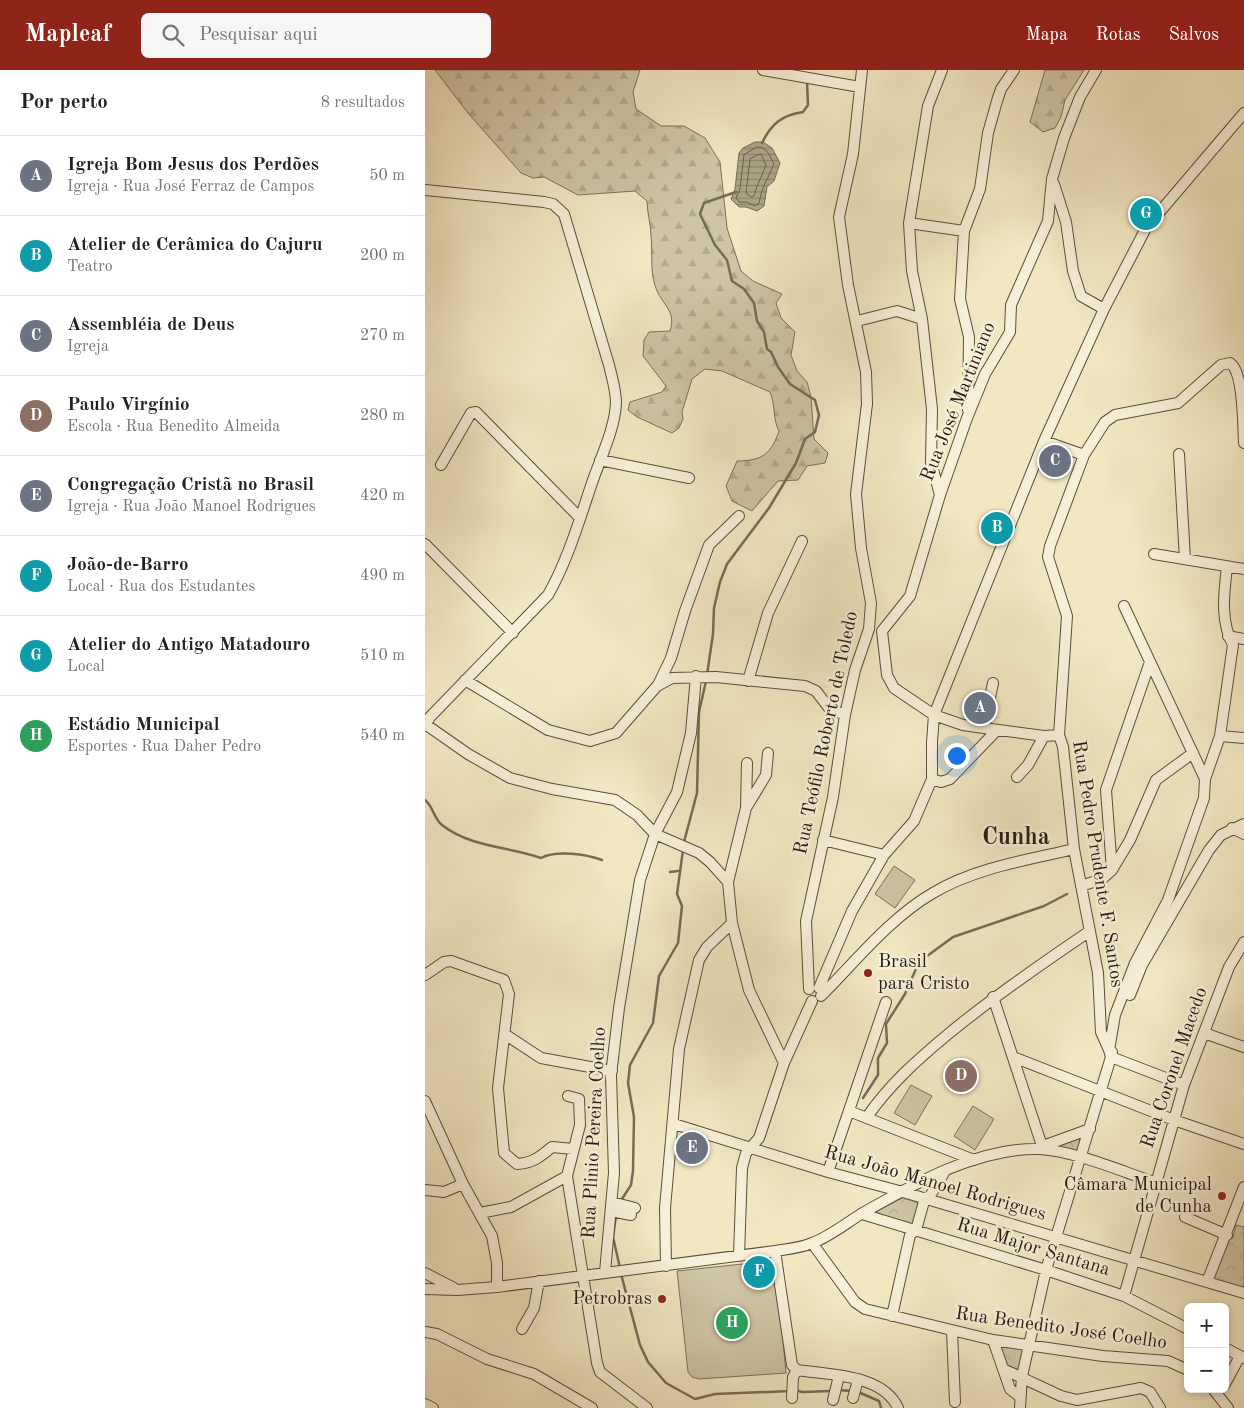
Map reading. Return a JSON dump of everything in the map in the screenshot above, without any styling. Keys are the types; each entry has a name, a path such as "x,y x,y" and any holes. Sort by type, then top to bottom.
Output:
{"street":[{"path":"763,70 860,87"},
{"name":"Rua Teófilo Roberto de Toledo","path":"739,1256 742,1168 746,1153 759,1138 784,1063 815,994 806,922 833,797 845,715 855,670 869,630 871,604 861,548 856,488 867,404 866,372 857,320 848,285 839,217 853,154 863,70"},
{"path":"940,495 931,462 932,409 922,319 913,271 909,223 920,166 920,148 928,106 942,70"},
{"path":"967,418 969,337 960,299 964,231 980,189 988,133 997,101 1001,89 1014,70"},
{"name":"Rua José Martiniano","path":"882,631 910,596 940,495 967,418 985,374 1009,332 1011,305 1048,220 1052,179 1064,138 1080,97 1096,70"},
{"path":"815,994 852,911 884,855 914,822 932,779 934,715 1044,441 1104,309 1146,228 1244,113"},
{"path":"1052,179 1066,222 1073,271 1081,296 1104,309"},
{"path":"425,190 544,202 553,204 564,214 615,388 616,405 600,460 556,581 544,600 465,680 430,717 425,725 468,754 510,778 552,789 596,795 615,800 637,815 655,834 690,847 710,862 727,882"},
{"path":"909,223 964,231"},
{"path":"857,320 897,311 922,319"},
{"name":"Rua Pedro Prudente F. Santos","path":"1110,1053 1101,1032 1098,973 1073,849 1063,747 1059,735 1067,616 1048,557 1056,525 1084,455 1101,426 1112,417 1173,405 1221,365 1230,363 1235,366 1240,378 1244,443"},
{"path":"441,465 471,413 476,412 579,518"},
{"path":"1044,441 1084,455"},
{"path":"1179,454 1185,558"},
{"path":"600,460 689,478"},
{"path":"465,680 548,730 591,741 607,738 622,729 657,686 671,658 685,611 709,545 729,523 739,516"},
{"path":"749,682 768,613 802,541"},
{"path":"425,544 513,633"},
{"path":"1155,554 1244,569"},
{"path":"1110,1053 1115,1015 1135,963 1168,900 1204,798 1205,778 1220,736 1233,645 1229,636 1223,602 1227,567"},
{"path":"1124,606 1205,778"},
{"path":"869,630 882,631 887,675 895,688 934,715 963,725 1045,736 1059,735"},
{"path":"1229,636 1244,639"},
{"path":"1112,870 1106,790 1114,760 1150,662"},
{"path":"657,686 672,678 698,676 805,686 816,691 829,708 845,715"},
{"name":"Rua Plinio Pereira Coelho","path":"605,1272 621,1209 612,1071 640,880 655,834 677,792 682,775 691,733 698,676"},
{"path":"984,728 993,683"},
{"path":"932,779 941,782 951,778 997,730"},
{"path":"1017,777 1028,765 1045,736"},
{"path":"1220,736 1244,738"},
{"path":"747,808 764,782 768,753"},
{"path":"1081,886 1102,879 1112,870 1130,840 1156,780 1193,753"},
{"path":"747,762 747,808 727,882 732,923 749,990 784,1063"},
{"path":"1020,1408 1019,1396 1022,1376 1046,1270 1090,1129 1121,1016 1142,965 1209,850 1221,835 1232,828 1244,824"},
{"path":"1232,828 1244,834"},
{"path":"823,840 884,855"},
{"path":"815,994 886,930 932,893 989,870 1073,849"},
{"path":"666,1266 665,1208 674,1124 679,1049 699,960 707,947 732,923"},
{"path":"867,1117 909,1067 993,997 1090,931"},
{"name":"Rua Coronel Macedo","path":"1124,1296 1184,1086 1229,967 1244,942"},
{"path":"425,975 444,962 451,961 504,980 509,994 506,1036 498,1088 504,1153 517,1164 537,1160 552,1147 573,1149"},
{"path":"993,997 1043,1148"},
{"path":"828,1172 886,1002"},
{"path":"1204,1033 1244,1047"},
{"path":"506,1036 541,1058 612,1071"},
{"path":"1110,1053 1184,1086"},
{"path":"1013,1057 1174,1120 1244,1144"},
{"path":"568,1096 579,1099 580,1125 567,1176 600,1372 647,1408"},
{"path":"425,1101 463,1184 492,1236 497,1263 497,1287"},
{"path":"849,1111 973,1160"},
{"path":"425,1119 437,1126"},
{"name":"Rua João Manoel Rodrigues","path":"674,1124 828,1172 925,1198 1244,1293"},
{"path":"425,1289 457,1290 497,1287 775,1251 812,1243 903,1192 973,1160 995,1152 1043,1148 1090,1129"},
{"path":"1043,1148 1157,1183"},
{"path":"892,1316 910,1235 916,1230 925,1198 929,1196 944,1173"},
{"path":"480,1213 511,1206 567,1176"},
{"path":"425,1190 444,1192 463,1184"},
{"path":"1207,1282 1227,1235 1244,1187"},
{"name":"Rua Major Santana","path":"862,1214 1046,1270 1124,1296 1184,1327"},
{"path":"1185,1217 1227,1235"},
{"name":"Rua Benedito José Coelho","path":"812,1243 855,1302 865,1308 993,1340 1103,1356 1168,1361 1184,1368"},
{"path":"775,1251 792,1365 797,1370 838,1379 855,1389 878,1386 894,1398 898,1408"},
{"path":"425,1273 457,1290"},
{"path":"522,1329 534,1308 539,1282"},
{"path":"952,1331 955,1402"},
{"path":"425,1332 437,1334 487,1359 534,1374 591,1408"},
{"path":"993,1340 1010,1389 1019,1396"},
{"path":"1229,1350 1242,1357 1229,1378"},
{"path":"1003,1369 1022,1376 1061,1396 1077,1400 1141,1388 1150,1392 1160,1408"},
{"path":"793,1398 792,1384 797,1370"},
{"path":"834,1397 838,1379"},
{"path":"1219,1393 1228,1408"},
{"path":"425,1404 433,1408"}],"green space":[{"path":"435,70 640,70 633,92 636,109 661,126 684,126 705,138 720,162 727,228 741,271 753,281 782,294 776,303 781,318 795,332 791,355 797,371 807,382 811,397 814,439 828,453 825,463 807,466 798,480 778,481 752,511 732,501 726,486 737,461 759,458 769,451 776,439 779,431 775,421 770,392 722,371 705,369 692,379 682,412 683,419 679,428 672,433 637,417 628,410 630,402 662,392 666,386 643,356 644,340 649,332 670,331 672,319 653,279 651,232 647,201 635,191 578,195 544,177 533,178 521,173 468,113"},
{"path":"1045,70 1084,70 1065,100 1061,117 1055,128 1043,132 1030,122"},
{"path":"894,866 915,880 895,908 875,894"},
{"path":"911,1085 932,1096 915,1125 894,1113"},
{"path":"973,1106 994,1119 975,1150 954,1136"},
{"path":"1083,1137 1078,1152 1058,1148 1058,1145"},
{"path":"904,1197 918,1203 913,1225 875,1214 875,1212"},
{"path":"1236,1225 1244,1227 1244,1289 1217,1280 1214,1276 1230,1238 1233,1238"},
{"path":"761,1262 769,1264 777,1275 786,1373 699,1379 692,1377 688,1372 677,1271"},
{"path":"1001,1344 1021,1347 1023,1350 1019,1369 1014,1370 1007,1365 1000,1347"}],"water":[{"path":"755,142 763,142 772,148 780,163 774,181 767,187 764,206 757,211 746,207 739,207 731,199 735,189 739,153 743,148"}],"waterway":[{"path":"762,143 773,126 783,118 803,112 808,105 807,81"},
{"path":"707,675 713,634 714,608 720,582 727,564 769,508 796,463 805,439 815,432 819,415 815,400 790,384 778,367 771,352 767,349 764,332 757,321 754,303 744,289 732,281 727,260 715,245 700,214 704,203 736,192"},
{"path":"684,842 697,793 699,712 706,681"},
{"path":"425,800 442,825 453,833 465,838 541,858 555,854 571,854 602,860"},
{"path":"620,1202 631,1185 633,1171 634,1117 628,1083 630,1065 653,1023 659,976 678,943 682,906 677,894 683,850"},
{"path":"670,872 678,871"},
{"path":"863,1098 878,1075 878,1058 887,1043 886,1024 905,994 919,962 953,937 1044,906 1067,894"},
{"path":"616,1215 613,1237 620,1268"},
{"path":"621,1274 640,1345 648,1362 666,1383 695,1399 715,1394 791,1391"},
{"path":"796,1390 802,1392 832,1391"},
{"path":"838,1390 852,1391"},
{"path":"858,1392 879,1401 881,1408"}],"place":[{"name":"Atelier do Antigo Matadouro","path":"1146,214"},
{"name":"Assembléia de Deus","path":"1055,461"},
{"name":"Atelier de Cerâmica do Cajuru","path":"997,528"},
{"name":"Igreja Bom Jesus dos Perdões","path":"980,708"},
{"name":"Brasil para Cristo","path":"868,973"},
{"name":"Paulo Virgínio","path":"961,1076"},
{"name":"Congregação Cristã no Brasil","path":"692,1148"},
{"name":"Câmara Municipal de Cunha","path":"1222,1196"},
{"name":"João-de-Barro","path":"759,1272"},
{"name":"Petrobras","path":"662,1299"},
{"name":"Estádio Municipal","path":"732,1323"}],"district":[{"name":"Cunha","path":"1016,838"}]}
